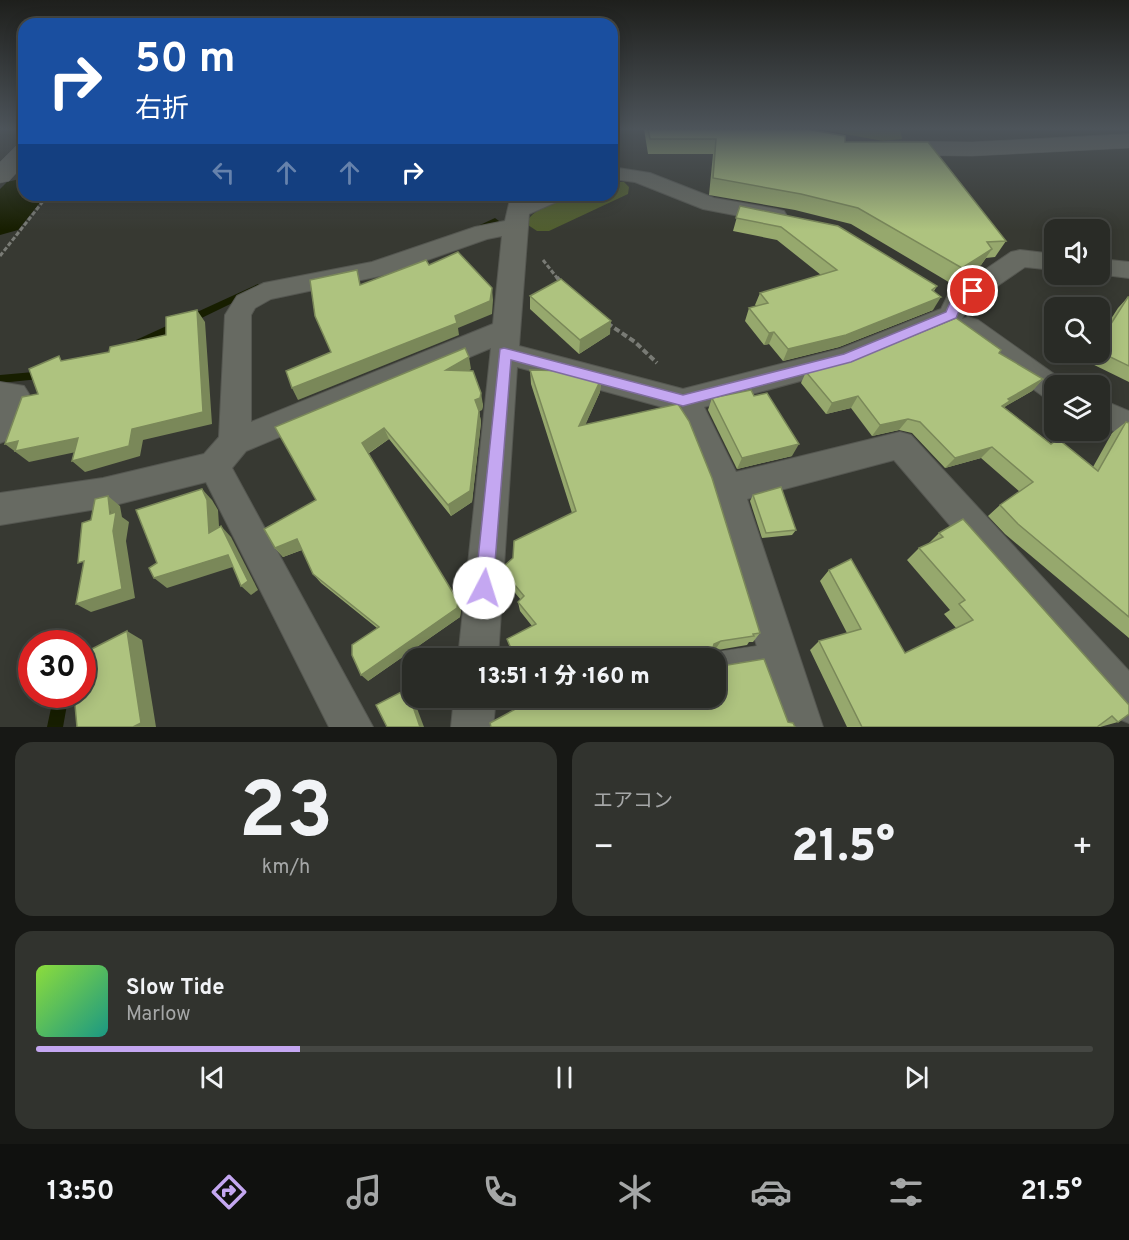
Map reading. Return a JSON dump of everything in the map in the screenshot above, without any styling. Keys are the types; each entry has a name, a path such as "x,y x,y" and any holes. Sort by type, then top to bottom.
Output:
{"street":[{"path":"0,176 13,163"},
{"path":"618,173 626,172 648,178 688,198 717,206 795,219"},
{"path":"352,727 225,454 238,315 246,302 264,292 376,269 483,232 518,217 543,201"},
{"path":"479,648 518,217"},
{"path":"671,397 846,358 949,302 1020,258 1044,261"},
{"path":"1110,268 1129,270"},
{"path":"949,302 1044,380"},
{"path":"0,509 103,494 225,454 505,342 671,397 700,427 727,489 802,727"},
{"path":"0,394 14,394 0,430"},
{"path":"1110,416 1129,425"},
{"path":"727,489 900,445 1129,702"},
{"path":"472,727 474,708"}],"lane":[{"path":"726,660 777,651"}],"path":[{"path":"0,256 43,201"},
{"path":"518,217 526,238 564,286"},
{"path":"601,318 654,358 666,379 671,397"}],"green space":[{"path":"618,182 624,182 629,187 628,194 618,199"},
{"path":"613,201 549,231 537,231 525,223 533,214 553,203"}],"building":[{"path":"714,163 944,163 1006,241 987,242 992,249 962,268 858,208 801,194 713,178"},
{"path":"740,206 838,226 937,286 932,290 941,297 846,335 788,349 774,332 769,333 749,308 768,303 760,293 837,270 781,227 736,218"},
{"path":"458,252 492,288 490,301 455,316 457,323 292,388 286,371 331,352 315,316 310,280 357,270 360,285 426,260 429,265"},
{"path":"561,279 611,321 580,340 530,296"},
{"path":"1129,297 1129,366 1110,357 1110,325"},
{"path":"197,310 203,412 132,429 129,446 72,461 78,438 15,451 18,441 5,444 22,397 38,394 29,369 59,356 61,361 109,352 110,347 166,335 166,317"},
{"path":"956,318 1001,350 999,353 1043,379 1008,399 1010,401 1002,406 1044,439 1044,441 1051,444 1060,441 1098,471 1126,422 1129,423 1129,617 1018,524 1000,505 1033,482 992,447 955,458 920,422 908,419 880,425 858,396 832,403 806,372 863,356"},
{"path":"465,348 469,357 446,370 473,371 481,393 480,398 475,400 479,411 470,491 448,505 384,428 362,443 458,601 457,608 361,675 352,655 352,645 379,627 313,574 297,539 275,548 264,529 316,500 275,427"},
{"path":"530,370 572,371 601,379 579,426 678,404 689,421 712,478 760,633 721,641 714,644 713,648 511,648 507,639 536,624 518,602 524,596 503,571 504,566 513,558 514,541 576,511"},
{"path":"751,390 754,396 767,393 799,444 742,458 712,398"},
{"path":"781,487 796,530 766,533 753,495"},
{"path":"202,489 207,500 209,533 221,526 248,581 241,586 228,555 154,578 149,568 157,563 136,510"},
{"path":"108,496 110,514 116,512 113,531 122,589 76,604 84,561 78,563 82,523 91,520 95,499"},
{"path":"963,519 1129,705 1129,714 1118,722 1112,716 1097,727 862,727 819,641 861,629 829,570 851,559 905,653 973,620 959,604 965,600 919,548 943,537 939,533"},
{"path":"127,631 141,723 133,727 77,727 75,708 96,708 96,647"},
{"path":"764,659 788,722 793,723 795,727 491,727 490,723 517,708 726,708 726,665"},
{"path":"402,692 402,708 414,708 420,727 387,727 376,705"}],"waterway":[{"path":"0,219 18,199"},
{"path":"473,230 495,221"},
{"path":"140,343 258,287"},
{"path":"0,379 45,375"},
{"path":"55,727 58,708"}],"route":[{"path":"484,588 504,353 683,400 846,358 871,349 951,315 957,301 973,291"}]}
